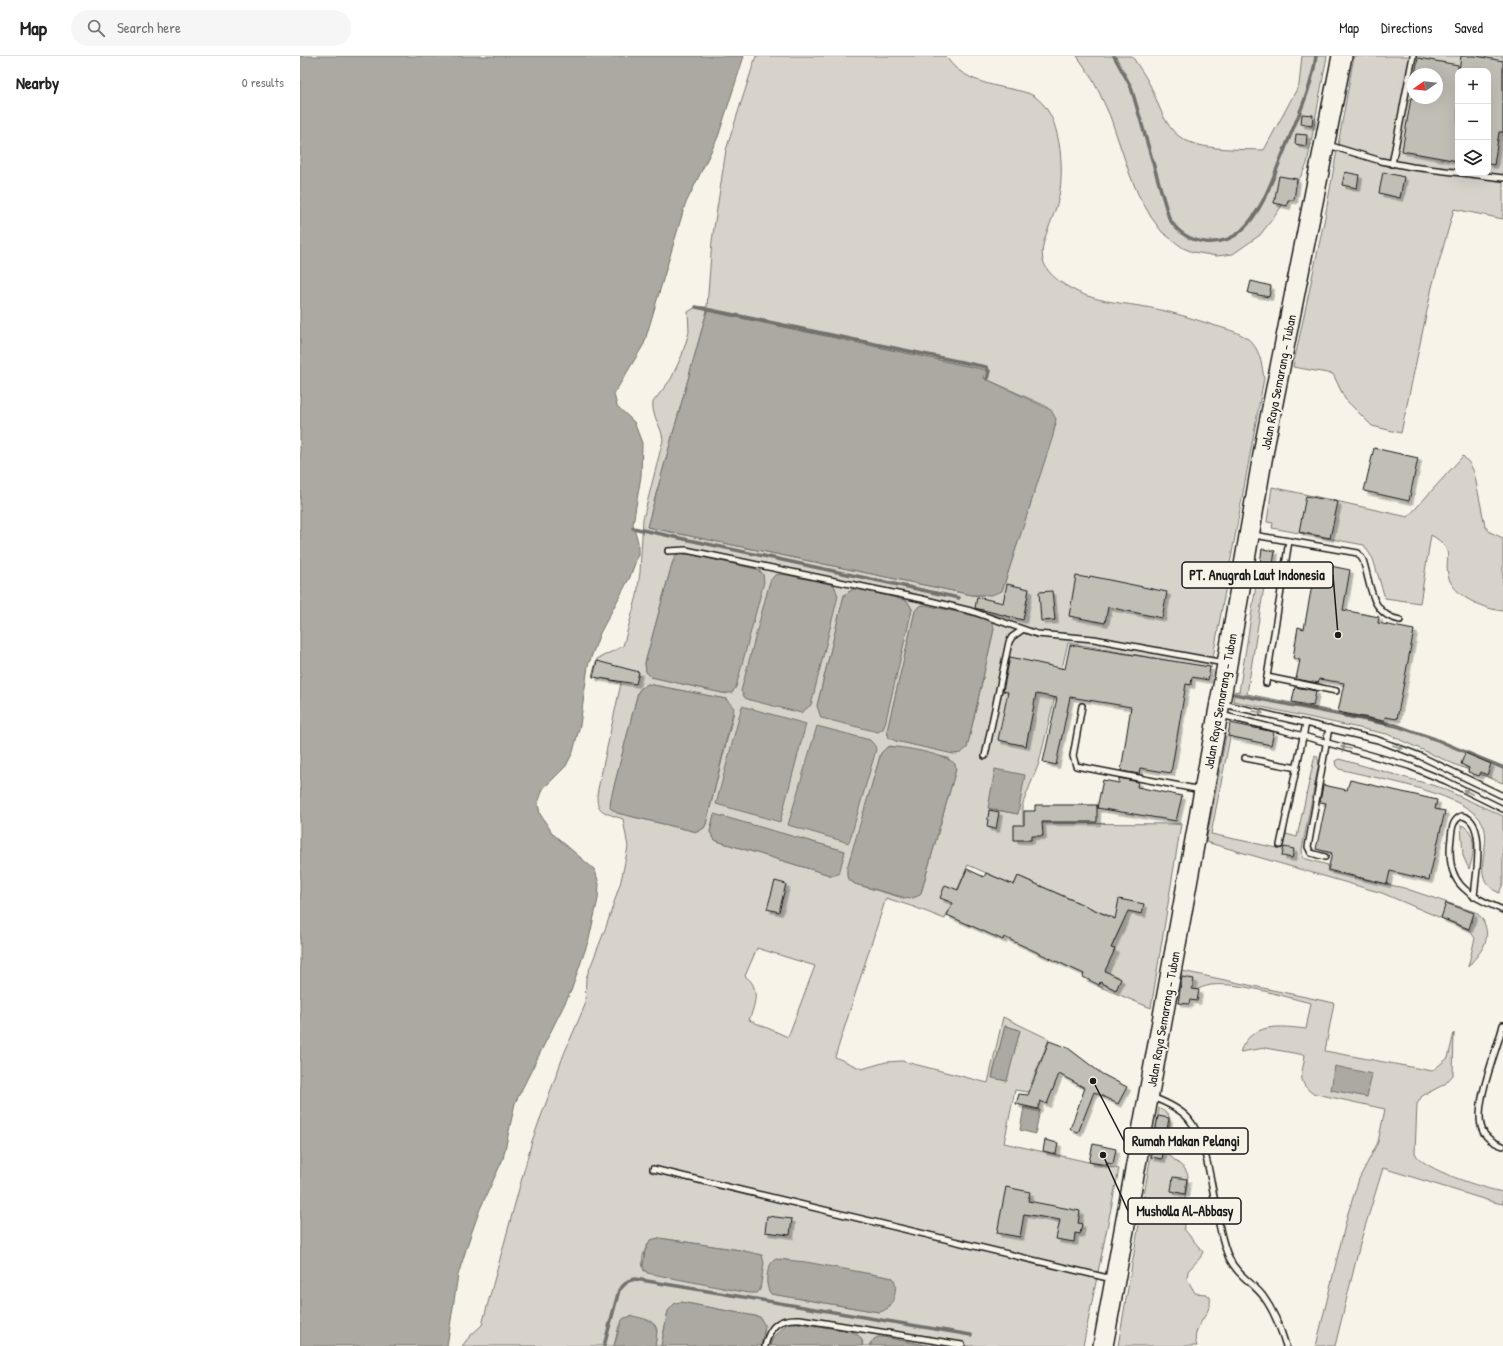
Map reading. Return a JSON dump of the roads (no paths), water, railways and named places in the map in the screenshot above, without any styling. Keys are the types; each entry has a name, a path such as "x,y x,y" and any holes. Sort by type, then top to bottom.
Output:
{"highway":[{"name":"Jalan Raya Semarang - Tuban","path":"1103,1346 1219,709 1249,534 1342,56"}],"lane":[{"path":"1392,164 1413,56"},
{"path":"1325,144 1392,164 1503,178"},
{"path":"1249,534 1358,553 1364,560 1378,608 1385,615 1400,620"},
{"path":"1289,541 1266,680 1336,690"},
{"path":"668,551 686,550 922,599 971,611 1037,634 1117,643 1227,664"},
{"path":"984,756 1009,642 1012,637 1022,630"},
{"path":"1082,706 1073,756 1076,766 1204,791"},
{"path":"1219,709 1306,723 1378,740 1407,750 1503,796"},
{"path":"1219,709 1429,773 1503,810"},
{"path":"1280,845 1306,723"},
{"path":"1325,857 1311,853 1308,847 1329,728"},
{"path":"1245,758 1297,768"},
{"path":"1474,897 1478,842 1477,832 1472,821 1461,816 1454,821 1453,825 1450,846 1451,868 1461,887 1474,897 1503,910"},
{"path":"1503,1025 1485,1087 1480,1117 1485,1135 1491,1141 1503,1146"},
{"path":"1149,1096 1180,1110 1195,1128 1203,1148 1223,1242 1229,1258 1244,1280 1264,1297 1279,1325 1286,1346"},
{"path":"653,1169 1115,1280"},
{"path":"765,1346 772,1330 783,1320 789,1318 962,1345"}],"waterway":[{"path":"1114,56 1131,87 1169,218 1179,231 1188,237 1205,242 1219,241 1233,237 1249,223 1261,204 1303,104 1311,80 1316,56"},
{"path":"696,307 986,367 989,371 987,379"},
{"path":"633,528 959,598"},
{"path":"1234,694 1397,726 1435,739 1503,768"},
{"path":"604,1346 619,1290 628,1281 635,1279 971,1335"}],"place":[{"name":"PT. Anugrah Laut Indonesia","path":"1338,635"},
{"name":"Rumah Makan Pelangi","path":"1093,1081"},
{"name":"Musholla Al-Abbasy","path":"1103,1155"}]}
